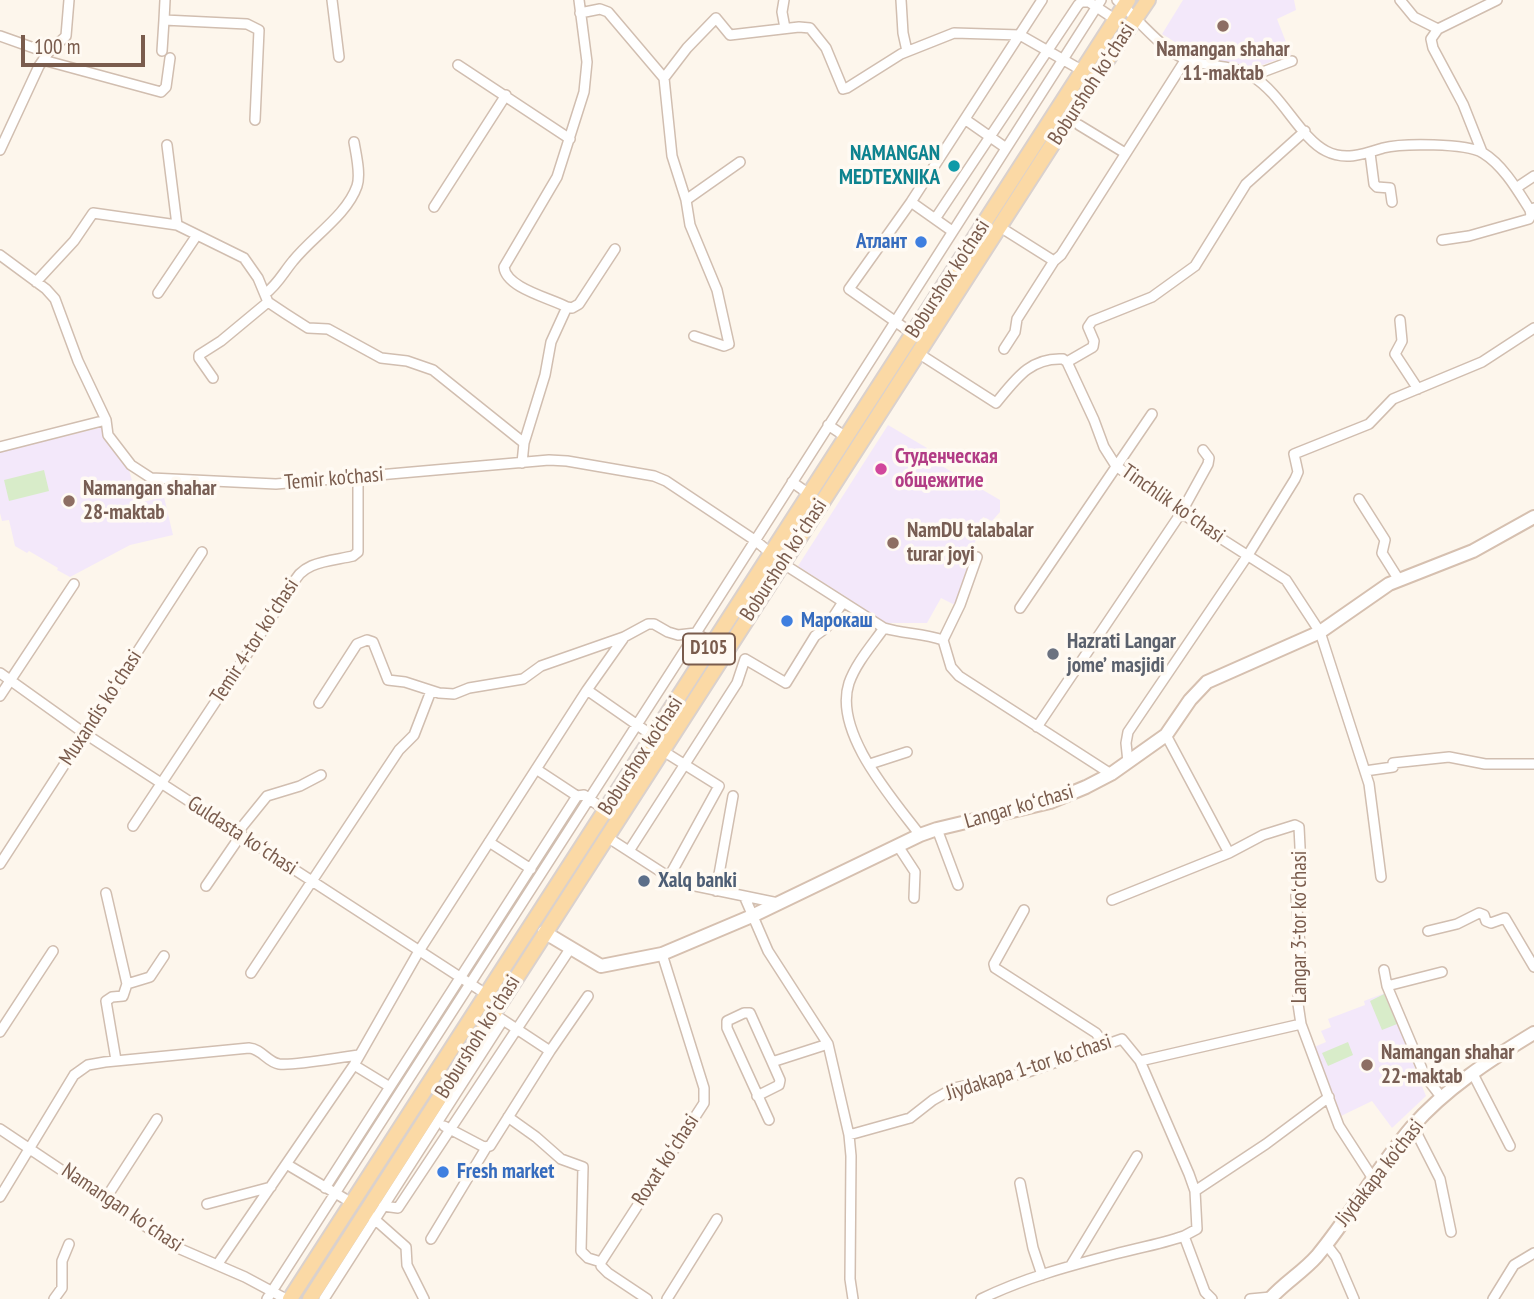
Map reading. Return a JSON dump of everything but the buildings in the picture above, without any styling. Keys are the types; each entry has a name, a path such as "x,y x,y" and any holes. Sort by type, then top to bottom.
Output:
{"main road":[{"name":"Boburshoh koʻchasi","path":"310,1299 371,1215 412,1152 498,1017 544,932 1148,0"},
{"name":"Boburshox ko'chasi","path":"288,1299 1116,20 1123,2"}],"street":[{"path":"0,150 46,57 66,36 69,0"},
{"path":"0,36 46,57 161,92 166,87 165,0"},
{"path":"332,0 339,57"},
{"path":"579,0 586,72 584,92 557,177 504,267 507,277 517,285 572,308 579,304 615,249"},
{"path":"785,0 782,12 785,28"},
{"path":"901,0 907,51"},
{"path":"912,334 849,289 966,120 1042,0"},
{"path":"1400,0 1414,17 1438,29"},
{"path":"1442,240 1469,236 1529,219 1531,215 1532,209 1516,188 1482,152 1463,104 1433,48 1431,39 1438,29 1497,0"},
{"path":"936,219 1082,2 1099,4 1116,20"},
{"path":"1123,2 1158,40 1186,59 1236,69 1252,76 1271,91 1325,151 1337,156 1356,156 1407,145 1444,146 1482,152"},
{"path":"270,1295 1099,4"},
{"path":"580,13 600,9 608,12 664,78 672,156 686,200 690,225 717,290 729,344 724,346 694,336"},
{"path":"664,78 713,19 719,18 730,34 805,27 816,33 826,48 843,89 907,51 954,33 1020,35 1083,71"},
{"path":"164,20 247,24 257,27 260,36 255,120"},
{"path":"1004,349 1015,332 1017,319 1186,59"},
{"path":"1252,76 1292,61"},
{"path":"458,65 570,139"},
{"path":"434,207 506,95"},
{"path":"966,120 1006,148"},
{"path":"1079,125 1125,153"},
{"path":"918,353 996,403 1027,367 1055,359 1067,362 1093,347 1094,341 1088,327 1092,321 1152,297 1195,266 1246,184 1305,131"},
{"path":"213,378 199,358 201,352 220,341 266,298 293,261 340,214 356,188 358,181 354,142"},
{"path":"167,145 177,225"},
{"path":"1370,153 1374,184 1391,189 1392,202"},
{"path":"686,200 740,162"},
{"path":"1516,188 1534,176"},
{"path":"911,202 952,231"},
{"path":"36,282 74,241 93,214 177,225 244,258 253,267 266,298 308,328 328,329 381,358 407,361 433,370 524,443"},
{"path":"1000,227 1054,261"},
{"path":"158,293 197,235"},
{"name":"Temir ko'chasi","path":"0,256 55,299 78,360 106,420 108,435 131,465 151,478 264,484 431,469 567,461 654,476 666,481 756,541 782,563 884,628"},
{"path":"522,463 524,443 545,375 551,342 567,307"},
{"path":"1400,320 1402,341 1395,354 1418,390"},
{"path":"1128,762 1128,732 1248,555 1295,479 1298,472 1294,454 1369,424 1393,399 1482,362 1534,328"},
{"name":"Tinchlik koʻchasi","path":"1067,362 1104,447 1116,466 1181,513 1286,580 1320,632 1369,784 1381,877"},
{"path":"1020,608 1152,414"},
{"path":"0,447 106,420"},
{"path":"828,425 846,437"},
{"path":"1037,727 1181,513 1208,464 1209,458 1203,450"},
{"name":"Temir 4-tor koʻchasi","path":"133,826 293,585 296,576 308,567 353,556 358,552 358,477"},
{"path":"792,482 809,494"},
{"path":"1359,499 1385,540 1382,553 1399,580"},
{"name":"Langar koʻchasi","path":"544,932 601,966 662,954 752,916 920,835 1050,802 1086,788 1111,774 1166,735 1207,682 1320,632 1389,584 1473,551 1534,517"},
{"name":"Muxandis koʻchasi","path":"0,864 202,552"},
{"path":"977,557 960,605 943,640 951,667 958,676 1111,774"},
{"path":"0,696 74,584"},
{"path":"629,851 737,683 746,659 786,683 815,636 826,628 843,602"},
{"path":"319,704 357,644 367,640 373,642 387,680 454,694 470,688 523,679 541,666 654,624 678,635 696,633 713,644"},
{"path":"920,835 870,764 849,722 846,696 850,680 884,628 923,633 943,640"},
{"path":"218,1265 354,1065 419,951 624,637"},
{"name":"Guldasta koʻchasi","path":"0,673 84,733 486,995"},
{"path":"587,690 653,736"},
{"path":"251,973 399,750 414,735 430,691"},
{"path":"1112,900 1228,853 1166,735"},
{"path":"663,751 719,786 669,877"},
{"path":"870,764 907,752"},
{"path":"1365,771 1393,767 1393,763 1413,759 1449,757 1485,764 1534,764"},
{"path":"536,769 606,811"},
{"path":"206,886 267,796 300,786 321,775"},
{"path":"325,1188 578,796"},
{"path":"716,891 733,796"},
{"name":"Langar 3-tor koʻchasi","path":"1228,853 1263,835 1295,825 1299,827 1301,867 1296,896 1300,947 1298,1004 1301,1024 1339,1126 1373,1177"},
{"path":"937,829 958,885"},
{"path":"607,837 669,877 686,884 778,903"},
{"path":"489,842 531,869"},
{"path":"898,846 915,872 914,898"},
{"path":"106,893 127,984 123,996 112,997 106,1001 116,1060"},
{"path":"745,898 768,951 828,1044 849,1135 850,1279 853,1299"},
{"path":"1024,910 994,964 995,968 1096,1033 1104,1044"},
{"path":"1428,931 1457,923 1479,913 1491,923 1505,918 1534,967"},
{"path":"383,1206 394,1210 398,1208 570,949"},
{"path":"0,1032 54,951"},
{"name":"Roxat koʻchasi","path":"601,1262 704,1103 704,1088 662,954"},
{"path":"127,984 150,977 164,956"},
{"path":"1384,970 1387,986 1425,1076 1442,1098"},
{"path":"1387,986 1441,972"},
{"path":"431,1239 486,1148 490,1146 550,1051 589,996"},
{"path":"757,1096 779,1085 780,1080 750,1013 744,1013 727,1021 727,1028 757,1096 769,1121"},
{"path":"498,1017 550,1051"},
{"path":"1140,1061 1301,1024"},
{"name":"Jiydakapa ko'chasi","path":"1270,1298 1314,1259 1413,1126 1442,1098 1473,1074 1534,1033"},
{"name":"Jiydakapa 1-tor koʻchasi","path":"849,1135 910,1118 954,1088 1025,1073 1122,1039 1140,1061 1195,1191 1196,1229 1184,1236"},
{"path":"772,1062 828,1044"},
{"path":"0,1197 81,1069 88,1065 249,1048 258,1050 269,1060 282,1064 359,1055"},
{"path":"354,1065 390,1087"},
{"path":"1473,1074 1510,1146"},
{"path":"1195,1191 1266,1144 1329,1097"},
{"path":"508,1117 537,1137 561,1159 583,1167 581,1251 588,1258 601,1262 603,1269 647,1299"},
{"path":"106,1198 157,1119"},
{"path":"433,1119 486,1148"},
{"path":"1413,1126 1440,1179 1451,1232"},
{"name":"Namangan koʻchasi","path":"0,1129 178,1248 218,1265 270,1295 288,1299"},
{"path":"324,1299 371,1215 383,1206 412,1152 428,1162"},
{"path":"1071,1265 1137,1156"},
{"path":"288,1165 352,1203"},
{"path":"1020,1183 1030,1235 1042,1275"},
{"path":"207,1204 271,1187"},
{"path":"371,1215 407,1247 407,1265 424,1299"},
{"path":"667,1299 717,1219"},
{"path":"981,1299 1005,1287 1071,1265 1184,1236 1205,1293 1212,1299"},
{"path":"54,1299 62,1288 62,1261 69,1244"},
{"path":"1326,1244 1336,1257 1354,1299"},
{"path":"302,1246 318,1256"},
{"path":"1493,1299 1514,1265 1534,1253"},
{"path":"1250,1299 1270,1298"}],"shaded area":[{"name":"Namangan shahar 11-maktab","path":"1183,0 1294,0 1296,10 1277,19 1291,55 1256,67 1204,60 1162,34"},
{"name":"NamDU talabalar turar joyi","path":"888,425 927,448 923,455 1000,500 1000,512 992,521 983,517 955,605 941,598 927,623 886,623 798,566"},
{"name":"Namangan shahar 28-maktab","path":"103,427 128,466 138,503 164,497 173,535 130,545 70,577 29,551 27,553 15,546 9,520 2,521 0,513 0,452"},
{"name":"Namangan shahar 22-maktab","path":"1385,993 1426,1096 1392,1128 1372,1101 1341,1116 1312,1048 1326,1042 1321,1031 1331,1027 1328,1019 1365,1005 1364,1001"}],"green space":[{"path":"44,470 49,491 9,501 4,480"},
{"path":"1384,994 1397,1024 1382,1030 1370,1001"},
{"path":"1348,1042 1353,1055 1328,1066 1322,1053"}],"place":[{"name":"Namangan shahar 11-maktab","path":"1223,26"},
{"name":"NAMANGAN MEDTEXNIKA","path":"954,166"},
{"name":"Атлант","path":"921,242"},
{"name":"Студенческая общежитие","path":"881,469"},
{"name":"Namangan shahar 28-maktab","path":"69,501"},
{"name":"NamDU talabalar turar joyi","path":"893,543"},
{"name":"Марокаш","path":"787,621"},
{"name":"Hazrati Langar jome’ masjidi","path":"1053,654"},
{"name":"Xalq banki","path":"644,881"},
{"name":"Namangan shahar 22-maktab","path":"1367,1065"},
{"name":"Fresh market","path":"443,1172"}]}
